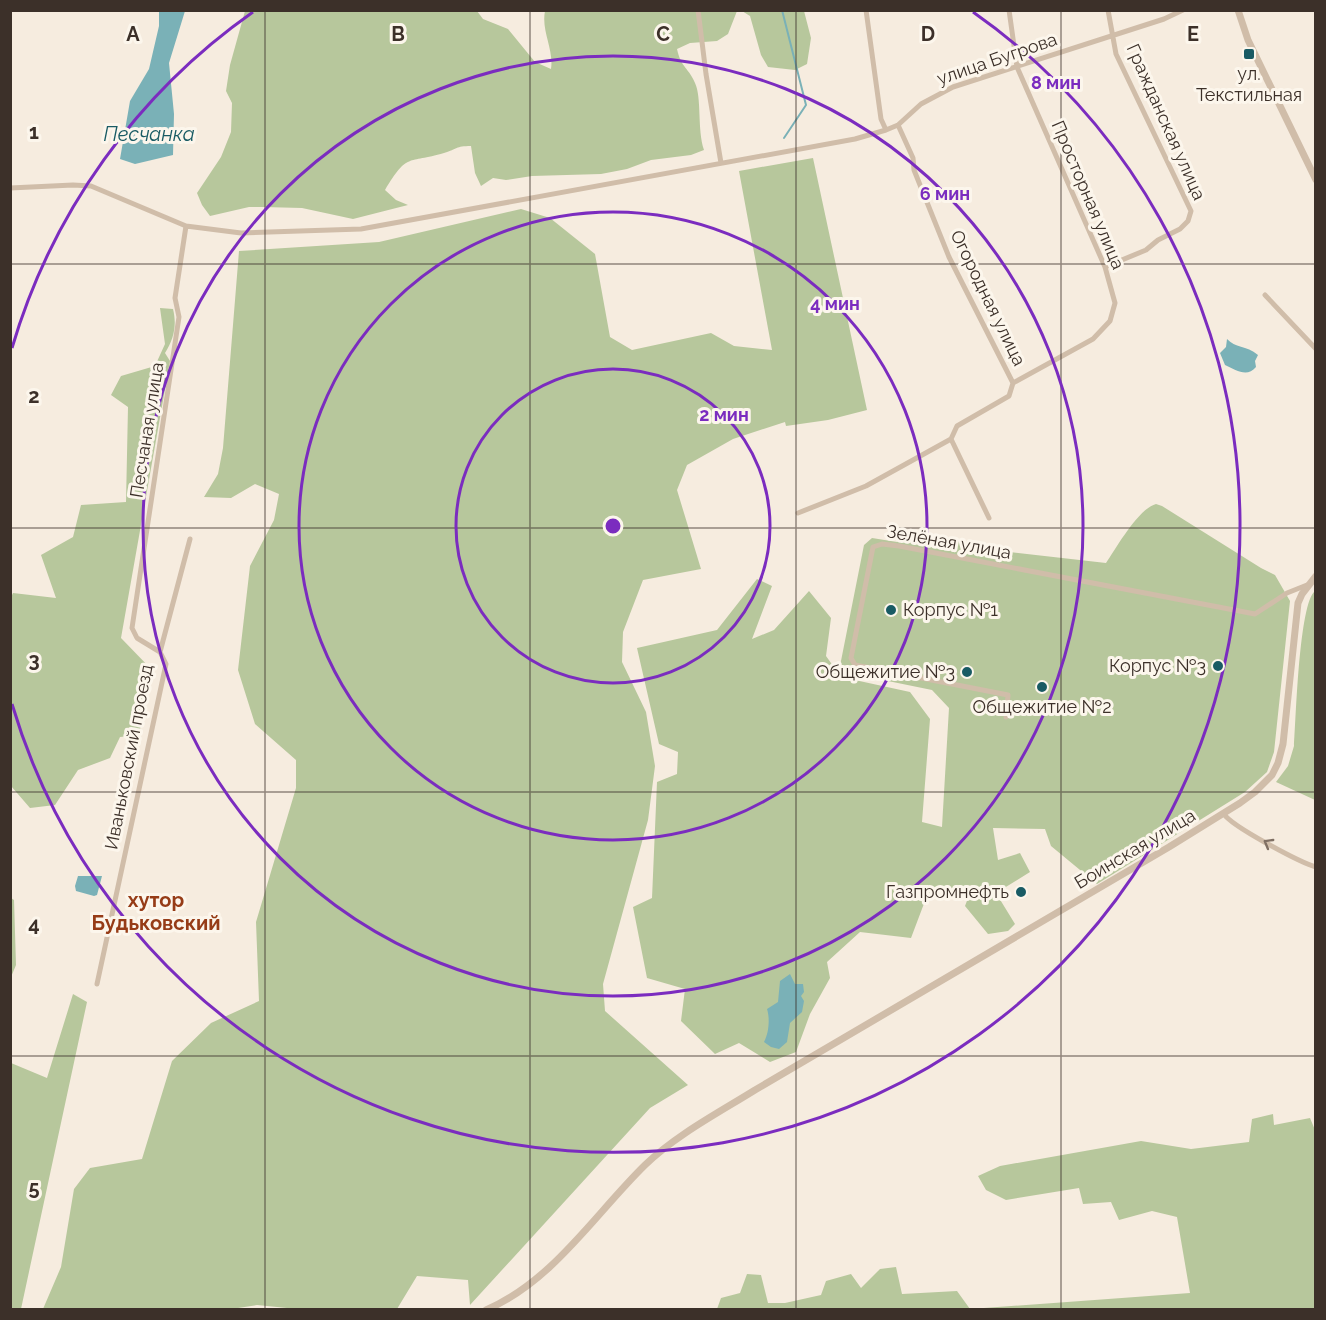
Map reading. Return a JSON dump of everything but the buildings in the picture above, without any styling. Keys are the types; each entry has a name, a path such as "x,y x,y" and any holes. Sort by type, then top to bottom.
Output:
{"street":[{"path":"698,10 721,163"},
{"path":"866,10 881,118 886,130"},
{"name":"Просторная улица","path":"1009,10 1017,67 1105,267 1115,303 1110,321 1093,339 1013,383"},
{"name":"Гражданская улица","path":"1105,267 1146,250 1158,240 1180,229 1188,221 1191,211 1116,54 1108,10"},
{"name":"улица Бугрова","path":"10,188 91,186 186,226 241,232 361,229 845,141 898,125 921,104 953,87 1183,10"},
{"path":"1238,10 1248,40 1316,180"},
{"name":"Огородная улица","path":"898,125 913,158 914,170 949,257 1013,383"},
{"name":"Песчаная улица","path":"160,652 137,638 132,628 179,317 176,298 186,226"},
{"path":"1266,295 1316,349"},
{"path":"798,513 866,486 951,439 957,426 1009,396 1013,383"},
{"path":"951,439 989,518"},
{"name":"Иваньковский проезд","path":"97,984 166,664 160,652 190,539"},
{"name":"Зелёная улица","path":"1006,717 1008,695 855,664 851,658 873,547 882,544 899,546 1255,614 1287,593 1307,585"},
{"path":"1307,585 1316,576"},
{"name":"Боинская улица","path":"486,1310 526,1288 552,1265 647,1163 671,1144 755,1090 1224,814 1264,784 1278,763 1285,729 1296,616 1307,585"},
{"path":"1224,814 1227,819 1258,838 1316,867"}],"green space":[{"path":"245,11 477,11 483,19 508,29 535,62 551,69 545,11 737,11 728,34 717,41 690,43 677,49 697,89 704,150 691,155 651,160 627,169 601,174 532,176 506,180 493,178 481,186 475,173 471,146 462,147 404,164 385,190 396,200 408,205 353,219 302,208 263,207 249,207 210,216 202,205 197,193 221,157 231,132 232,103 226,91 230,65"},
{"path":"742,11 804,11 811,38 807,64 795,70 768,67 761,55 750,16"},
{"path":"813,158 867,410 828,420 786,426 785,422 733,439 687,465 677,490 701,569 643,580 623,632 622,662 646,712 655,766 648,820 603,984 605,1011 688,1085 650,1108 470,1305 468,1280 417,1276 397,1309 307,1310 257,1305 225,1310 43,1309 61,1267 74,1189 90,1168 142,1159 172,1061 211,1023 259,1001 256,922 296,788 296,760 255,724 238,670 250,566 274,520 279,494 255,484 231,498 204,497 218,474 223,448 239,251 379,242 521,209 550,218 595,254 610,337 632,350 711,333 734,346 772,350 739,171"},
{"path":"160,308 173,309 175,326 173,337 165,353 170,361 121,638 152,670 139,735 120,737 110,758 78,770 55,805 30,808 11,786 10,599 13,593 56,598 41,555 73,537 81,505 126,502 128,407 111,395 121,376 155,366 165,344"},
{"path":"1156,504 1275,575 1290,601 1274,752 1267,772 1245,792 1097,884 1051,846 1045,829 993,828 998,860 1020,853 1030,872 996,893 1015,924 1008,931 988,934 965,906 973,885 928,893 911,938 860,932 827,962 830,978 810,1014 796,1052 770,1062 739,1043 715,1054 681,1021 685,989 647,978 633,907 652,898 657,782 677,774 678,752 659,744 637,648 717,630 757,579 772,586 752,639 774,630 809,591 831,618 826,656 841,677 910,692 930,719 922,822 942,827 949,708 932,690 839,671 864,545 872,538 897,542 902,538 947,547 959,541 984,549 1106,563 1135,521 1149,507"},
{"path":"1315,591 1315,800 1276,782 1288,766 1294,746 1302,638 1305,617"},
{"path":"11,898 14,900 16,965 11,977"},
{"path":"73,994 87,1002 21,1309 11,1309 11,1063 47,1078"},
{"path":"1273,1114 1274,1125 1310,1118 1315,1130 1315,1309 970,1309 1190,1293 1177,1217 1152,1211 1119,1220 1111,1202 1083,1204 1079,1188 1006,1200 986,1190 978,1176 1000,1166 1141,1141 1191,1149 1249,1142 1252,1119"},
{"path":"896,1267 902,1294 957,1291 970,1309 717,1309 721,1298 740,1293 747,1274 761,1275 768,1303 785,1303 821,1295 826,1281 851,1274 861,1288 880,1269"}],"water":[{"name":"Песчанка","path":"159,11 185,11 169,63 174,114 173,155 135,164 120,159 130,101 149,69 159,26"},
{"path":"1227,339 1258,355 1255,361 1256,367 1253,370 1245,373 1225,365 1220,353 1226,347"},
{"path":"78,876 102,876 97,895 76,891"},
{"path":"790,974 795,984 803,984 804,992 801,996 804,1001 802,1012 790,1023 787,1042 779,1049 764,1042 768,1026 767,1009 778,1002 780,981"}],"waterway":[{"path":"782,10 806,105 784,138"}],"place":[{"name":"ул. Текстильная","path":"1249,54"},
{"name":"Корпус №1","path":"891,610"},
{"name":"Корпус №3","path":"1218,666"},
{"name":"Общежитие №3","path":"967,672"},
{"name":"Общежитие №2","path":"1042,687"},
{"name":"Газпромнефть","path":"1021,892"}],"district":[{"name":"хутор Будьковский","path":"156,912"}]}
